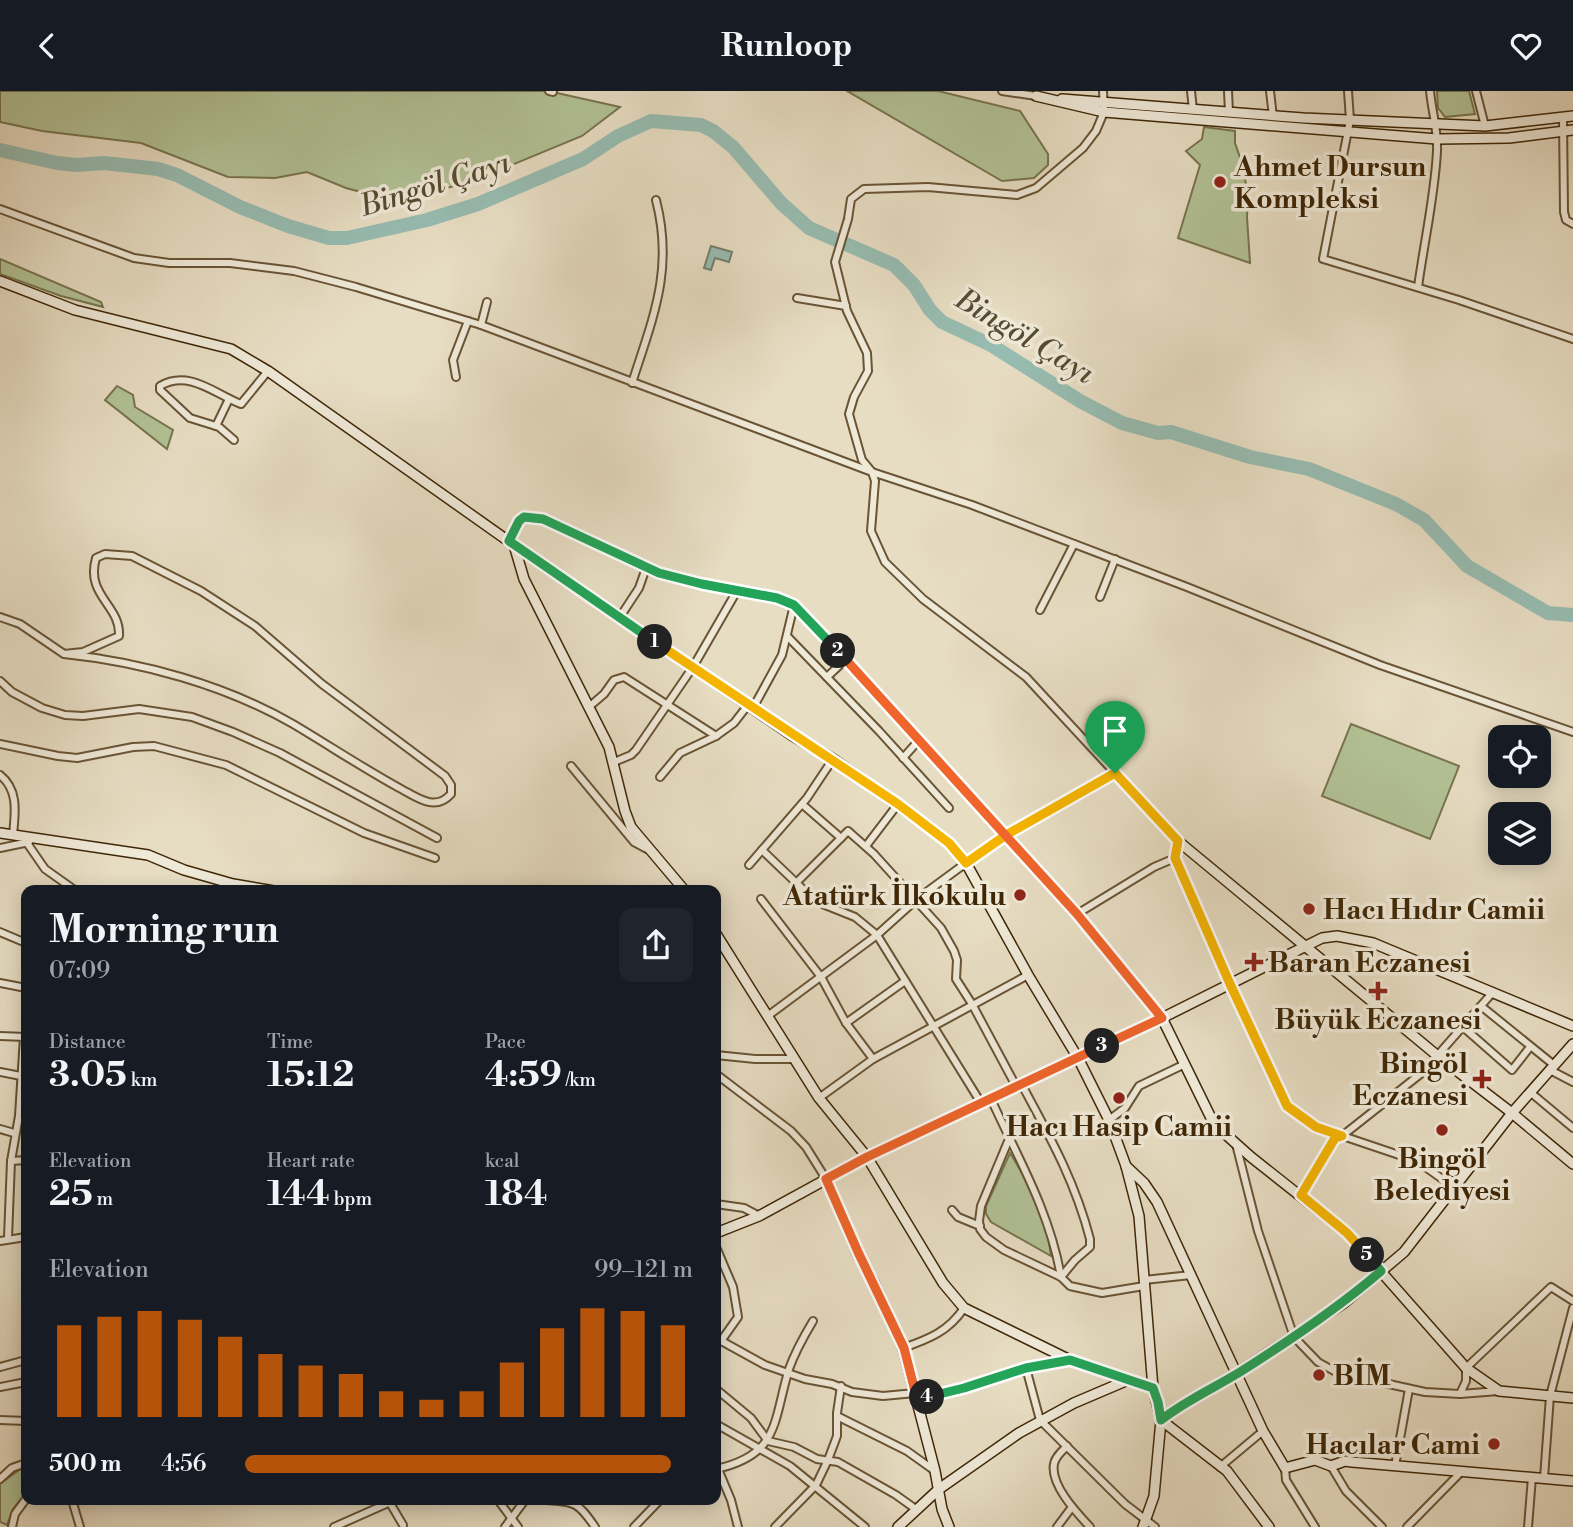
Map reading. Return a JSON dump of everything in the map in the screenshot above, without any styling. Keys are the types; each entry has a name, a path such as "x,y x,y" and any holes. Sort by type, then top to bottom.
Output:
{"street":[{"path":"1002,91 1197,120 1437,139 1509,138 1568,131"},
{"path":"1103,91 1104,107 1096,131 1083,148 1036,188 1017,195 928,187 864,189 851,198 848,219 835,262 846,306 867,353 868,371 854,397 849,414 862,460 872,472 876,494 872,531 885,562 923,599 1026,677 1178,841 1573,1164"},
{"path":"1191,91 1192,109 1197,120"},
{"path":"1228,91 1229,112"},
{"path":"1270,91 1273,126"},
{"path":"1348,91 1350,120 1323,259 1418,287 1573,339"},
{"path":"1418,287 1437,152 1437,124 1430,91"},
{"path":"1476,91 1485,127"},
{"path":"1104,107 1192,109 1485,127 1568,117 1564,157 1564,212 1566,220 1573,224"},
{"path":"1564,157 1573,157"},
{"path":"632,383 663,277 662,225 656,200"},
{"path":"0,209 134,258 169,263 230,263 294,271 481,324 872,472 972,505 1115,559 1380,665 1573,732"},
{"path":"0,281 75,310 231,349 268,371 511,543 750,706 833,759 949,843 966,863 1028,975 1079,1058 1109,1120 1126,1166 1139,1216 1153,1388 1161,1420 1154,1496 1144,1524"},
{"path":"797,298 846,306"},
{"path":"481,324 487,302"},
{"path":"456,377 453,360 468,321"},
{"path":"234,440 216,426 190,418 160,390 160,386 170,383 200,383 241,404 268,371"},
{"path":"216,426 229,400"},
{"path":"680,885 649,851 627,818 614,762 590,706 524,579 511,543 519,521 524,517 543,519 646,568 702,584 777,598 794,605 1077,914 1162,1018 1214,1124 1347,1233 1466,1369 1499,1391"},
{"path":"1040,610 1074,544"},
{"path":"0,617 20,624 64,654 116,660 196,681 291,723 369,772 419,799 435,804 445,801 451,794 451,785 445,776 322,684 255,626 201,591 132,556 105,554 96,558 92,571 100,595 120,627 119,636 83,652 64,654"},
{"path":"1100,597 1115,559"},
{"path":"620,617 639,588 646,568"},
{"path":"614,762 631,755 693,667 738,589"},
{"path":"660,777 680,753 716,736 734,723 750,706 775,671 794,605"},
{"path":"787,636 949,808"},
{"path":"827,677 846,659"},
{"path":"590,706 604,694 614,680 622,677 716,736"},
{"path":"0,681 12,692 42,708 65,715 83,716 139,709 192,717 280,753 437,838"},
{"path":"903,758 919,740"},
{"path":"0,744 77,758 133,747 154,746 235,769 363,833 435,858"},
{"path":"749,865 802,804 833,759"},
{"path":"571,766 634,842 649,851"},
{"path":"769,1015 877,935 917,899 1006,835 1115,773"},
{"path":"0,775 8,781 15,796 13,835"},
{"path":"802,804 841,838"},
{"path":"866,846 898,804"},
{"path":"796,883 848,831 917,899 950,943 957,960 956,979 1069,1173 1076,1191 1090,1247 1061,1277"},
{"path":"0,833 148,855 184,870 239,885"},
{"path":"0,848 46,839"},
{"path":"1178,841 1175,858 1287,1106 1316,1127 1402,1156 1455,1188"},
{"path":"27,843 45,869 68,885"},
{"path":"762,850 820,903 855,917 877,935 981,1103"},
{"path":"1077,914 1154,867 1175,858"},
{"path":"761,899 821,977 846,1023 873,1059"},
{"path":"0,932 21,941"},
{"path":"721,1231 759,1216 867,1157 1079,1058 1322,938 1337,936 1373,943 1573,1026"},
{"path":"721,942 794,1059 820,1098 867,1157 943,1283 964,1308 1070,1360 1153,1388"},
{"path":"820,1098 873,1059 1028,975"},
{"path":"846,1023 905,981"},
{"path":"0,983 21,987"},
{"path":"1301,1195 1335,1138 1342,1136 1423,1072 1439,1057 1493,992"},
{"path":"1481,1006 1573,1082"},
{"path":"1463,1027 1512,1070 1530,1047"},
{"path":"0,1036 21,1037"},
{"path":"1161,1420 1175,1409 1237,1374 1344,1303 1404,1252 1513,1113 1573,1044"},
{"path":"721,1056 794,1059"},
{"path":"1109,1120 1125,1108 1139,1086 1185,1064"},
{"path":"0,1072 21,1076 20,1107 11,1161 8,1238"},
{"path":"721,1079 791,1131 806,1147 826,1179 904,1348 942,1509 949,1527"},
{"path":"1530,1093 1573,1128"},
{"path":"991,1099 1045,1213 1056,1247 1061,1277"},
{"path":"0,1129 14,1133"},
{"path":"1009,1139 981,1206 980,1226 986,1237 1004,1250 1061,1277 1070,1286 1102,1293 1191,1275"},
{"path":"1236,1144 1258,1231 1294,1337 1318,1362 1334,1371 1409,1389 1460,1394 1499,1391 1573,1398"},
{"path":"11,1161 21,1160"},
{"path":"1126,1166 1144,1183 1157,1202 1263,1431 1284,1468 1286,1481 1315,1527"},
{"path":"721,1205 744,1208 759,1216"},
{"path":"952,1210 958,1217 980,1226"},
{"path":"0,1241 21,1237"},
{"path":"721,1259 733,1287 738,1317 721,1337"},
{"path":"1460,1394 1466,1381 1466,1369 1551,1287 1573,1301"},
{"path":"904,1348 942,1331 955,1322 964,1308"},
{"path":"1544,1478 1550,1396 1573,1308"},
{"path":"721,1468 742,1461 768,1441 788,1372 813,1321"},
{"path":"721,1342 765,1365 805,1379 852,1392 883,1396 916,1396 964,1388 1026,1368 1070,1360"},
{"path":"0,1367 21,1361"},
{"path":"1026,1368 1040,1420 1144,1524 1155,1527"},
{"path":"898,1527 939,1489 1040,1420 1074,1402 1128,1380"},
{"path":"0,1387 21,1383"},
{"path":"775,1527 816,1485 828,1460 837,1436 841,1387"},
{"path":"1395,1465 1409,1389"},
{"path":"721,1393 751,1418 768,1441 794,1447 817,1459 838,1462 917,1510"},
{"path":"837,1416 907,1451 935,1471"},
{"path":"0,1420 21,1421"},
{"path":"1161,1420 1227,1471 1269,1527"},
{"path":"721,1427 790,1466 865,1527"},
{"path":"1220,1467 1263,1431"},
{"path":"1067,1446 1055,1460 1054,1477 1072,1507 1090,1527"},
{"path":"1284,1468 1315,1460 1331,1465 1345,1461 1573,1481"},
{"path":"0,1479 12,1468 21,1465"},
{"path":"1331,1465 1346,1491 1382,1527"},
{"path":"1407,1527 1462,1471"},
{"path":"721,1477 732,1500 738,1527"},
{"path":"1528,1527 1532,1477"},
{"path":"12,1527 15,1514 22,1505"},
{"path":"73,1505 79,1527"},
{"path":"334,1527 383,1505"},
{"path":"394,1505 403,1525"},
{"path":"502,1505 518,1527"},
{"path":"505,1527 522,1505"},
{"path":"577,1505 595,1527"},
{"path":"647,1527 637,1524 655,1505"},
{"path":"1056,1527 1072,1507"}],"green space":[{"path":"0,91 548,91 620,107 582,136 468,183 415,195 383,198 346,188 307,172 275,178 228,177 141,143 42,131 0,122"},
{"path":"847,91 938,91 1020,111 1048,154 1048,165 1034,178 1002,181"},
{"path":"1437,91 1469,91 1475,114 1445,117 1438,108"},
{"name":"Ahmet Dursun Kompleksi","path":"1204,127 1235,131 1235,143 1243,166 1248,198 1250,263 1178,238 1200,165 1186,151 1202,139"},
{"path":"0,259 101,302 103,307 61,296 0,274"},
{"path":"117,386 133,395 135,407 173,430 167,449 105,400"},
{"path":"1351,724 1459,766 1430,839 1322,796"},
{"path":"1010,1153 1036,1202 1046,1228 1051,1256 991,1222 986,1214 986,1206"},
{"path":"21,1469 21,1499 13,1509 7,1525 0,1522 0,1484"}],"water":[{"path":"711,246 732,252 729,262 715,258 711,270 704,268"}],"waterway":[{"name":"Bingöl Çayı","path":"0,150 57,163 104,163 158,169 177,175 240,207 288,226 329,238 347,238 427,220 478,204 583,159 618,136 651,121 701,125 733,147 781,203 809,228 894,265 914,285 930,310 942,322 991,345 1080,401 1122,423 1158,433 1171,432 1250,457 1309,469 1396,504 1424,520 1467,566 1548,613 1573,615"}],"place":[{"name":"Ahmet Dursun Kompleksi","path":"1220,182"},
{"name":"Atatürk İlkokulu","path":"1020,895"},
{"name":"Hacı Hıdır Camii","path":"1309,909"},
{"name":"Baran Eczanesi","path":"1254,962"},
{"name":"Büyük Eczanesi","path":"1378,991"},
{"name":"Bingöl Eczanesi","path":"1482,1079"},
{"name":"Hacı Hasip Camii","path":"1119,1098"},
{"name":"Bingöl Belediyesi","path":"1442,1130"},
{"name":"BİM","path":"1319,1375"},
{"name":"Hacılar Cami","path":"1494,1444"}],"route":[{"path":"1115,773 1006,835 966,863 949,843 898,804 833,759 793,736 509,541 519,521 524,517 543,519 659,573 777,598 794,605 803,613 1006,835 1077,914 1162,1018 867,1157 826,1179 904,1348 917,1399 964,1388 1026,1368 1070,1360 1153,1388 1161,1420 1294,1337 1344,1303 1381,1271 1347,1233 1301,1195 1335,1138 1342,1136 1316,1127 1287,1106 1175,858 1178,841 1115,773"}]}
